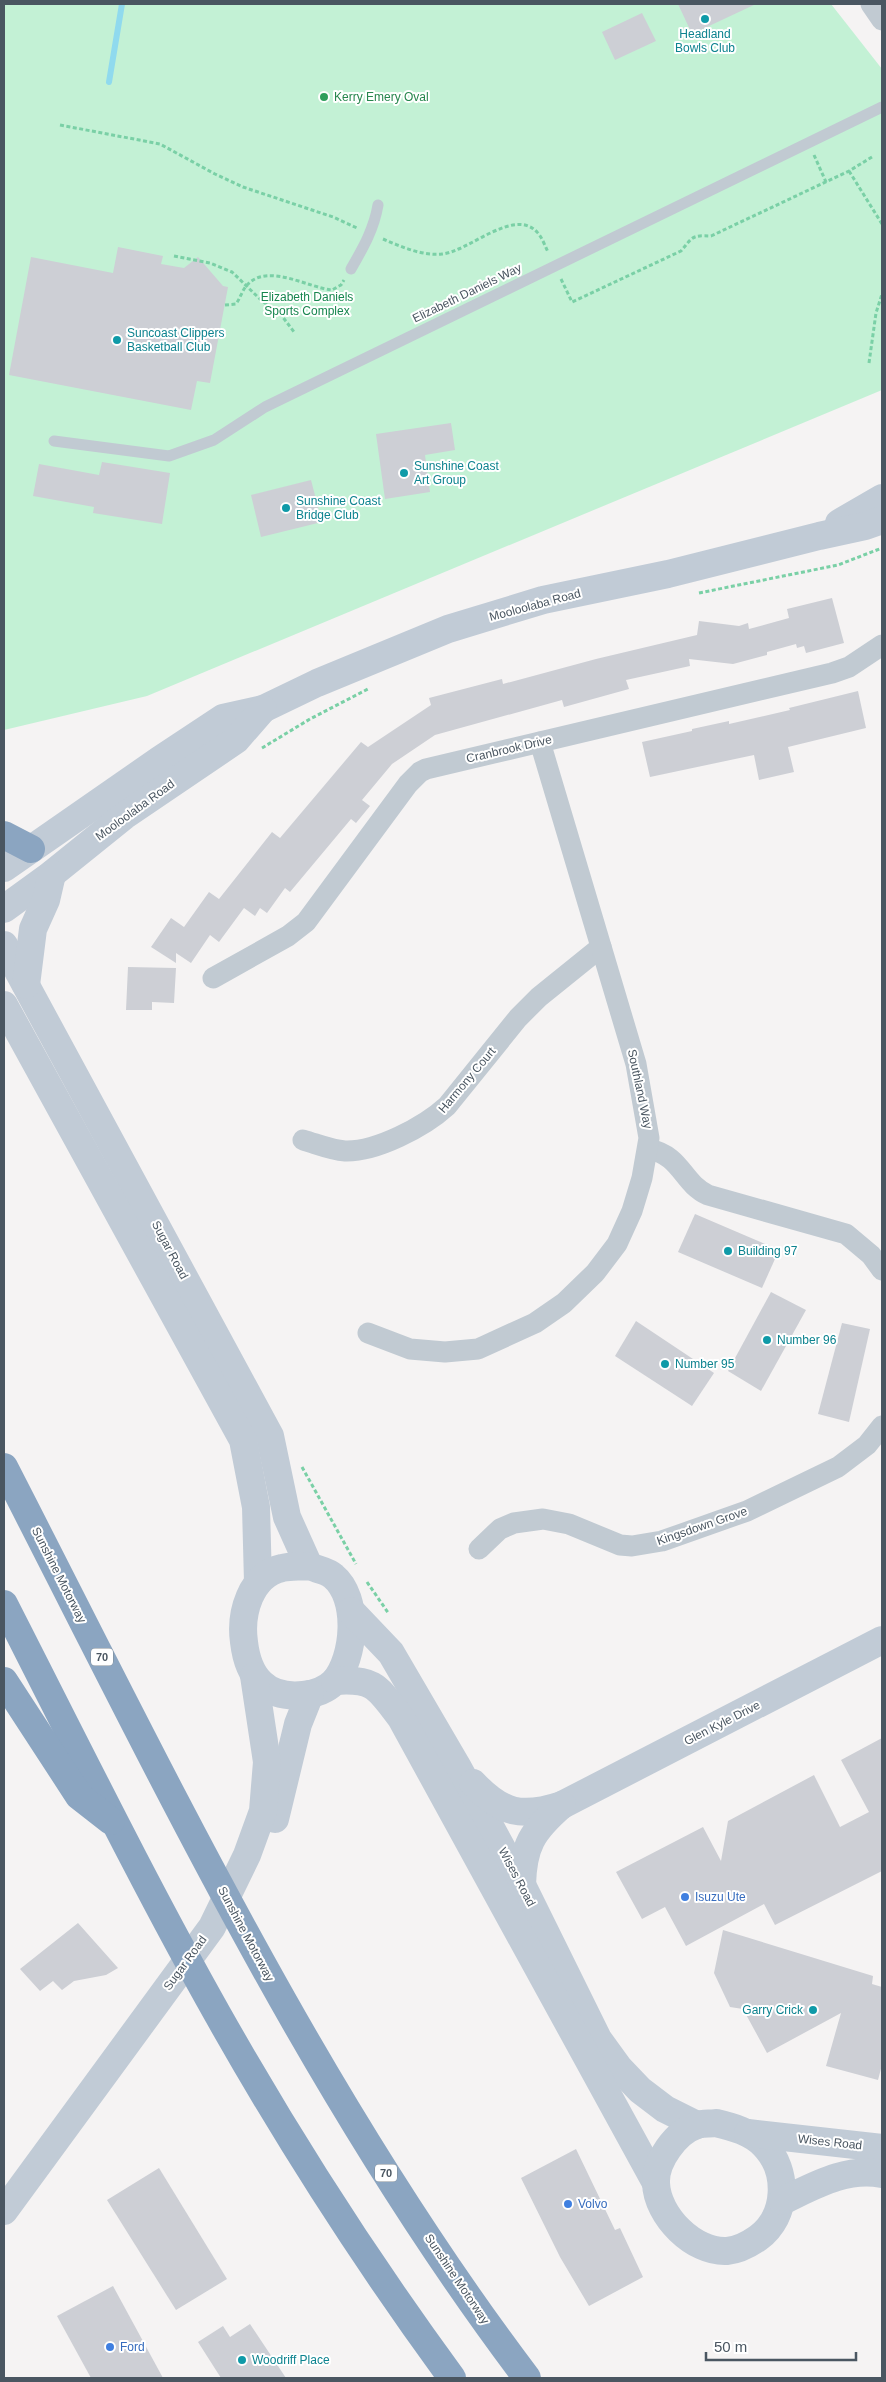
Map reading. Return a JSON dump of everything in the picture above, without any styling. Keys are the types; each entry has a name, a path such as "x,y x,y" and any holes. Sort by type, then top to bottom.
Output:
{"highway":[{"path":"4,835 31,849"},
{"name":"Sunshine Motorway","path":"4,1467 259,1960 391,2181 446,2264 527,2378"},
{"path":"4,1604 161,1910 218,2015 265,2096 344,2224 452,2378"},
{"path":"4,1681 79,1796 118,1827"}],"main road":[{"name":"Mooloolaba Road","path":"819,536 882,498"},
{"name":"Mooloolaba Road","path":"4,868 223,718 263,709 317,683 431,637 496,614 543,600 668,574 866,526 882,520"},
{"name":"Mooloolaba Road","path":"4,908 52,874 124,816 236,740 263,709"},
{"path":"26,985 33,929 46,900 52,874"},
{"name":"Sugar Road","path":"4,945 270,1436 287,1517 309,1566"},
{"path":"4,1007 243,1440 256,1507 258,1582"},
{"path":"309,1566 333,1576 347,1597 351,1611 352,1636 346,1662 335,1681 327,1688 310,1694 288,1697 267,1689 254,1676 245,1652 242,1632 246,1604 258,1582 281,1568 309,1566"},
{"name":"Wises Road","path":"351,1611 391,1653 457,1766 522,1885 598,2039 619,2068 640,2090 665,2109 697,2125"},
{"name":"Glen Kyle Drive","path":"562,1806 882,1640"},
{"name":"Sugar Road","path":"4,2211 212,1927 248,1855 263,1811 267,1762 254,1676"},
{"name":"Wises Road","path":"335,1681 357,1680 378,1688 400,1718 656,2183"},
{"path":"212,1927 257,1866 279,1810 298,1724 310,1694"},
{"path":"457,1766 488,1800 508,1811 521,1813 543,1812 562,1806"},
{"path":"522,1885 526,1850 534,1833 562,1806"},
{"path":"716,2123 748,2133 763,2144 774,2158 781,2175 782,2201 777,2215 764,2233 746,2246 726,2251 705,2247 673,2224 661,2205 656,2183 664,2152 680,2135 697,2125 716,2123"},
{"name":"Wises Road","path":"748,2133 882,2148"},
{"path":"782,2201 832,2178 853,2172 882,2174"}],"street":[{"path":"870,4 882,20"},
{"name":"Cranbrook Drive","path":"213,978 288,936 306,922 408,784 420,772 434,766 832,674 849,667 882,645"},
{"name":"Southland Way","path":"368,1333 410,1349 445,1352 478,1349 535,1323 564,1303 595,1273 617,1244 632,1211 649,1149 648,1126 636,1064 540,742"},
{"name":"Harmony Court","path":"304,1140 332,1149 356,1151 368,1148 434,1118 447,1106 518,1018 539,997 601,947"},
{"path":"649,1149 668,1156 695,1185 708,1195 846,1234 871,1255 882,1270"},
{"name":"Kingsdown Grove","path":"479,1549 500,1529 514,1523 543,1519 569,1524 606,1541 620,1545 632,1546 662,1541 747,1511 838,1467 867,1445 882,1426"}],"lane":[{"name":"Elizabeth Daniels Way","path":"54,441 168,456 214,440 265,407 882,107"},
{"path":"348,273 371,234 378,205"}],"path":[{"path":"60,125 160,144 243,187 333,217 404,248 442,254 453,252 501,228 518,224 526,225 538,233 548,252"},
{"path":"808,144 826,182"},
{"path":"561,278 572,302 680,251 691,238 701,235 711,236 849,171 872,157"},
{"path":"849,171 882,224"},
{"path":"174,256 212,264 232,272 262,302 279,312 294,332"},
{"path":"206,267 212,264"},
{"path":"225,305 236,304 247,286 256,279 276,276 332,290 341,285 348,273"},
{"path":"869,363 876,313 882,294"},
{"path":"696,593 838,565 882,548"},
{"path":"260,750 310,719 371,688"},
{"path":"299,1462 361,1572"},
{"path":"366,1579 391,1618"}],"green space":[{"name":"Elizabeth Daniels Sports Complex","path":"4,4 831,4 882,69 882,390 147,696 4,730"}],"building":[{"name":"Headland Bowls Club","path":"678,4 756,4 692,34"},
{"path":"642,13 656,41 615,60 602,32"},
{"name":"Suncoast Clippers Basketball Club","path":"118,247 163,256 161,264 184,268 198,257 223,286 228,287 210,383 197,381 191,410 9,375 31,257 113,273"},
{"name":"Sunshine Coast Art Group","path":"451,423 455,450 425,455 430,492 385,499 376,434"},
{"path":"102,462 170,473 162,524 93,513 94,507 33,496 39,464 99,475"},
{"name":"Sunshine Coast Bridge Club","path":"311,480 322,522 261,537 251,495"},
{"path":"832,598 844,643 806,653 804,646 797,648 796,644 767,652 767,655 733,664 689,659 690,666 626,680 629,689 564,707 562,700 435,735 392,764 362,800 370,806 356,823 351,819 290,892 285,888 267,913 260,908 255,916 244,908 219,942 210,935 191,963 176,953 176,963 151,947 171,918 184,927 209,892 219,899 272,832 280,838 361,742 368,747 431,705 429,698 502,679 503,684 697,635 699,621 739,626 748,623 749,629 789,618 787,609"},
{"path":"858,691 866,728 788,747 794,772 759,780 754,755 650,777 642,742 729,721 729,724 790,710 789,708"},
{"path":"128,967 176,968 174,1003 152,1002 152,1010 126,1010"},
{"name":"Building 97","path":"695,1214 779,1250 762,1288 678,1252"},
{"name":"Number 96","path":"771,1292 806,1310 761,1391 728,1371"},
{"name":"Number 95","path":"636,1321 714,1373 692,1406 615,1356"},
{"path":"842,1323 870,1329 849,1422 818,1414"},
{"path":"882,1738 882,1871 775,1925 764,1904 686,1946 665,1907 642,1919 616,1872 703,1827 721,1861 728,1821 814,1775 840,1827 869,1812 841,1760"},
{"path":"78,1923 118,1968 106,1975 74,1981 62,1990 53,1981 40,1991 20,1969"},
{"name":"Garry Crick","path":"723,1930 873,1976 872,1984 882,1987 882,2065 878,2080 826,2066 841,2013 767,2053 743,2009 730,2007 714,1973"},
{"name":"Volvo","path":"576,2149 615,2230 620,2228 643,2277 589,2306 560,2257 521,2178"},
{"path":"159,2168 227,2279 176,2310 107,2200"},
{"name":"Ford","path":"113,2286 163,2378 91,2378 57,2316"},
{"name":"Woodriff Place","path":"250,2324 286,2378 221,2378 198,2342 223,2326 230,2337"}],"waterway":[{"path":"109,82 122,4"}],"place":[{"name":"Headland Bowls Club","path":"705,19"},
{"name":"Kerry Emery Oval","path":"324,97"},
{"name":"Suncoast Clippers Basketball Club","path":"117,340"},
{"name":"Sunshine Coast Art Group","path":"404,473"},
{"name":"Sunshine Coast Bridge Club","path":"286,508"},
{"name":"Building 97","path":"728,1251"},
{"name":"Number 96","path":"767,1340"},
{"name":"Number 95","path":"665,1364"},
{"name":"Isuzu Ute","path":"685,1897"},
{"name":"Garry Crick","path":"813,2010"},
{"name":"Volvo","path":"568,2204"},
{"name":"Ford","path":"110,2347"},
{"name":"Woodriff Place","path":"242,2360"}]}
